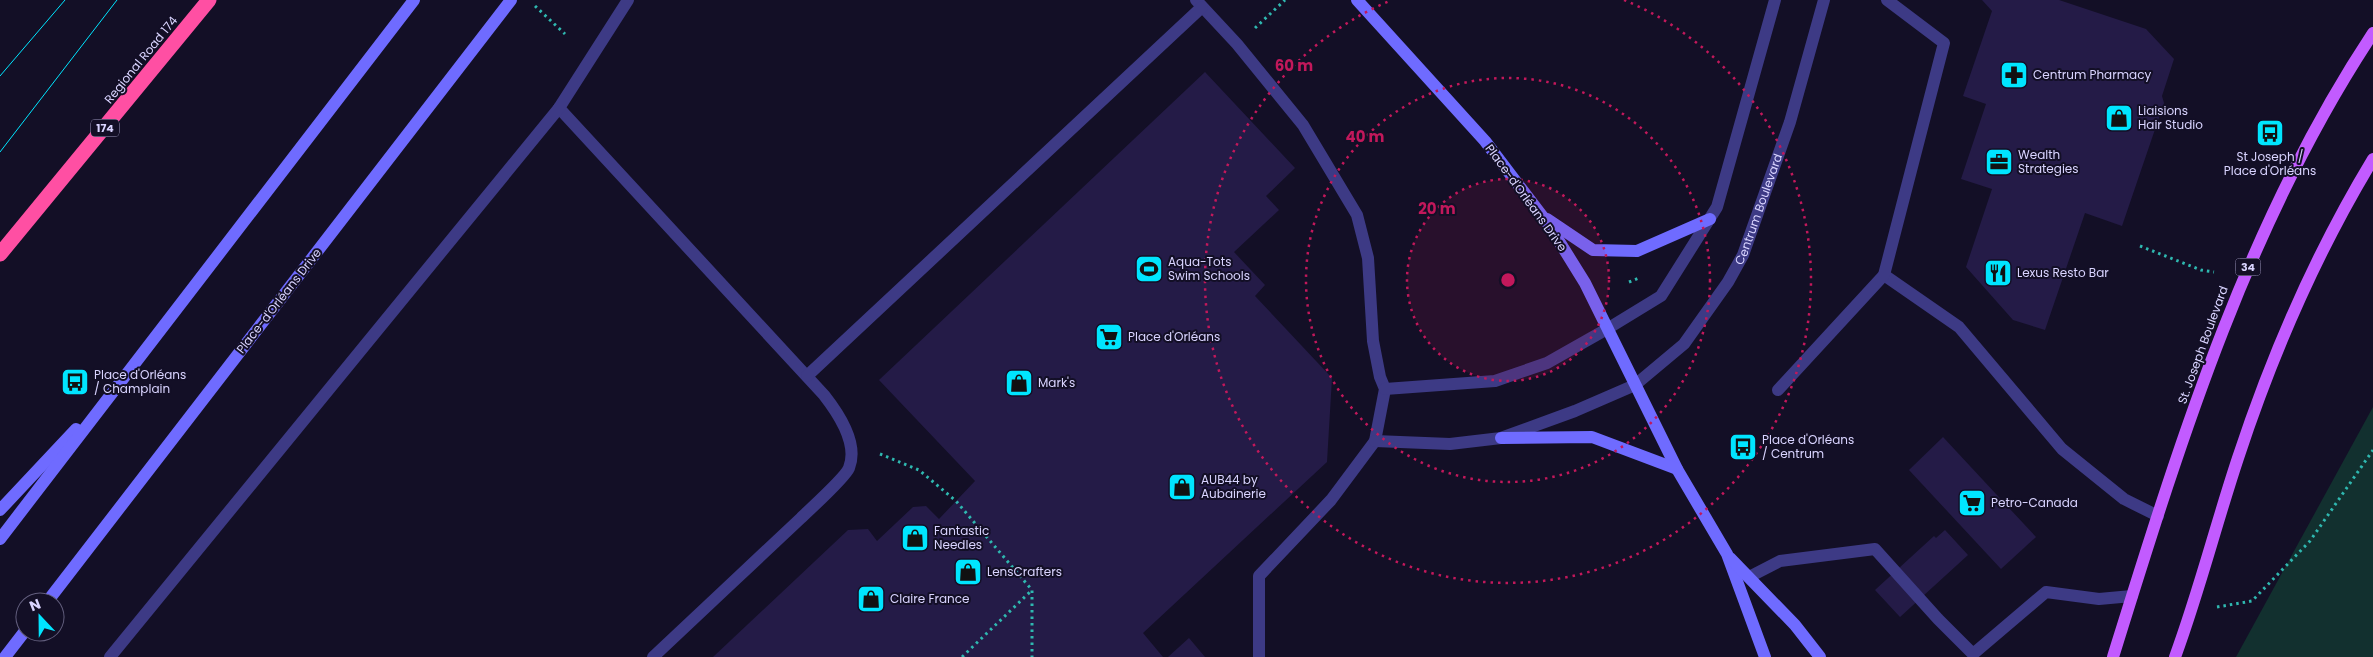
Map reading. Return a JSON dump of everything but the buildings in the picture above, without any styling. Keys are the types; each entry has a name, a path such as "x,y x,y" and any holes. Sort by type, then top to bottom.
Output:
{"highway":[{"name":"Regional Road 174","path":"0,254 209,0"}],"main road":[{"path":"0,539 414,0"},
{"name":"Place-d'Orléans Drive","path":"55,592 511,0"},
{"name":"Place-d'Orléans Drive","path":"1357,0 1485,142 1541,215 1585,283 1677,469 1727,554 1765,657"},
{"name":"St. Joseph Boulevard","path":"2113,657 2201,388 2241,281 2289,179 2351,66 2373,33"},
{"path":"2176,657 2238,458 2277,352 2324,246 2373,159"},
{"path":"1541,215 1593,250 1637,251 1710,219"},
{"path":"0,510 130,371"},
{"path":"1501,438 1592,437 1677,469"},
{"name":"Place-d'Orléans Drive","path":"1727,554 1795,625 1820,657"},
{"path":"5,657 17,642"}],"street":[{"path":"110,657 559,108 628,0"},
{"path":"1385,389 1495,381 1547,363 1661,296 1720,200 1775,0"},
{"name":"Centrum Boulevard","path":"1375,441 1450,444 1501,438 1575,411 1635,385 1684,344 1728,282 1743,255 1790,122 1824,0"},
{"path":"1778,390 1884,275 1944,43 1887,0"},
{"path":"807,376 1199,3 1237,44 1303,125 1357,215 1368,258 1373,341 1380,377 1385,389 1375,441 1332,500 1259,576 1259,657"},
{"path":"559,108 807,376 838,412 846,428 851,448 849,468 822,498 653,657"},
{"path":"1884,275 1959,327 2062,449 2124,499 2158,516"},
{"path":"1749,577 1780,561 1875,549 1973,656 2046,592 2099,598 2132,596"}],"path":[{"path":"535,6 565,34"},
{"path":"2140,246 2201,270 2214,272"},
{"path":"1628,282 1639,278"},
{"path":"2210,609 2252,600 2310,541 2373,450"},
{"path":"880,454 919,470 956,501 1032,590 1032,657"},
{"path":"962,657 1032,590"}],"green space":[{"path":"2373,407 2373,657 2236,657"}],"tram line":[{"path":"0,76 65,0"},
{"path":"0,152 117,0"}],"place":[{"name":"Centrum Pharmacy","path":"2014,75"},
{"name":"Liaisions Hair Studio","path":"2119,118"},
{"name":"St Joseph / Place d'Orléans","path":"2270,133"},
{"name":"Wealth Strategies","path":"1999,162"},
{"name":"Aqua-Tots Swim Schools","path":"1149,269"},
{"name":"Lexus Resto Bar","path":"1998,273"},
{"name":"Place d'Orléans","path":"1109,337"},
{"name":"Place d'Orléans / Champlain","path":"75,382"},
{"name":"Mark's","path":"1019,383"},
{"name":"Place d'Orléans / Centrum","path":"1743,447"},
{"name":"AUB44 by Aubainerie","path":"1182,487"},
{"name":"Petro-Canada","path":"1972,503"},
{"name":"Fantastic Needles","path":"915,538"},
{"name":"LensCrafters","path":"968,572"},
{"name":"Claire France","path":"871,599"}]}
